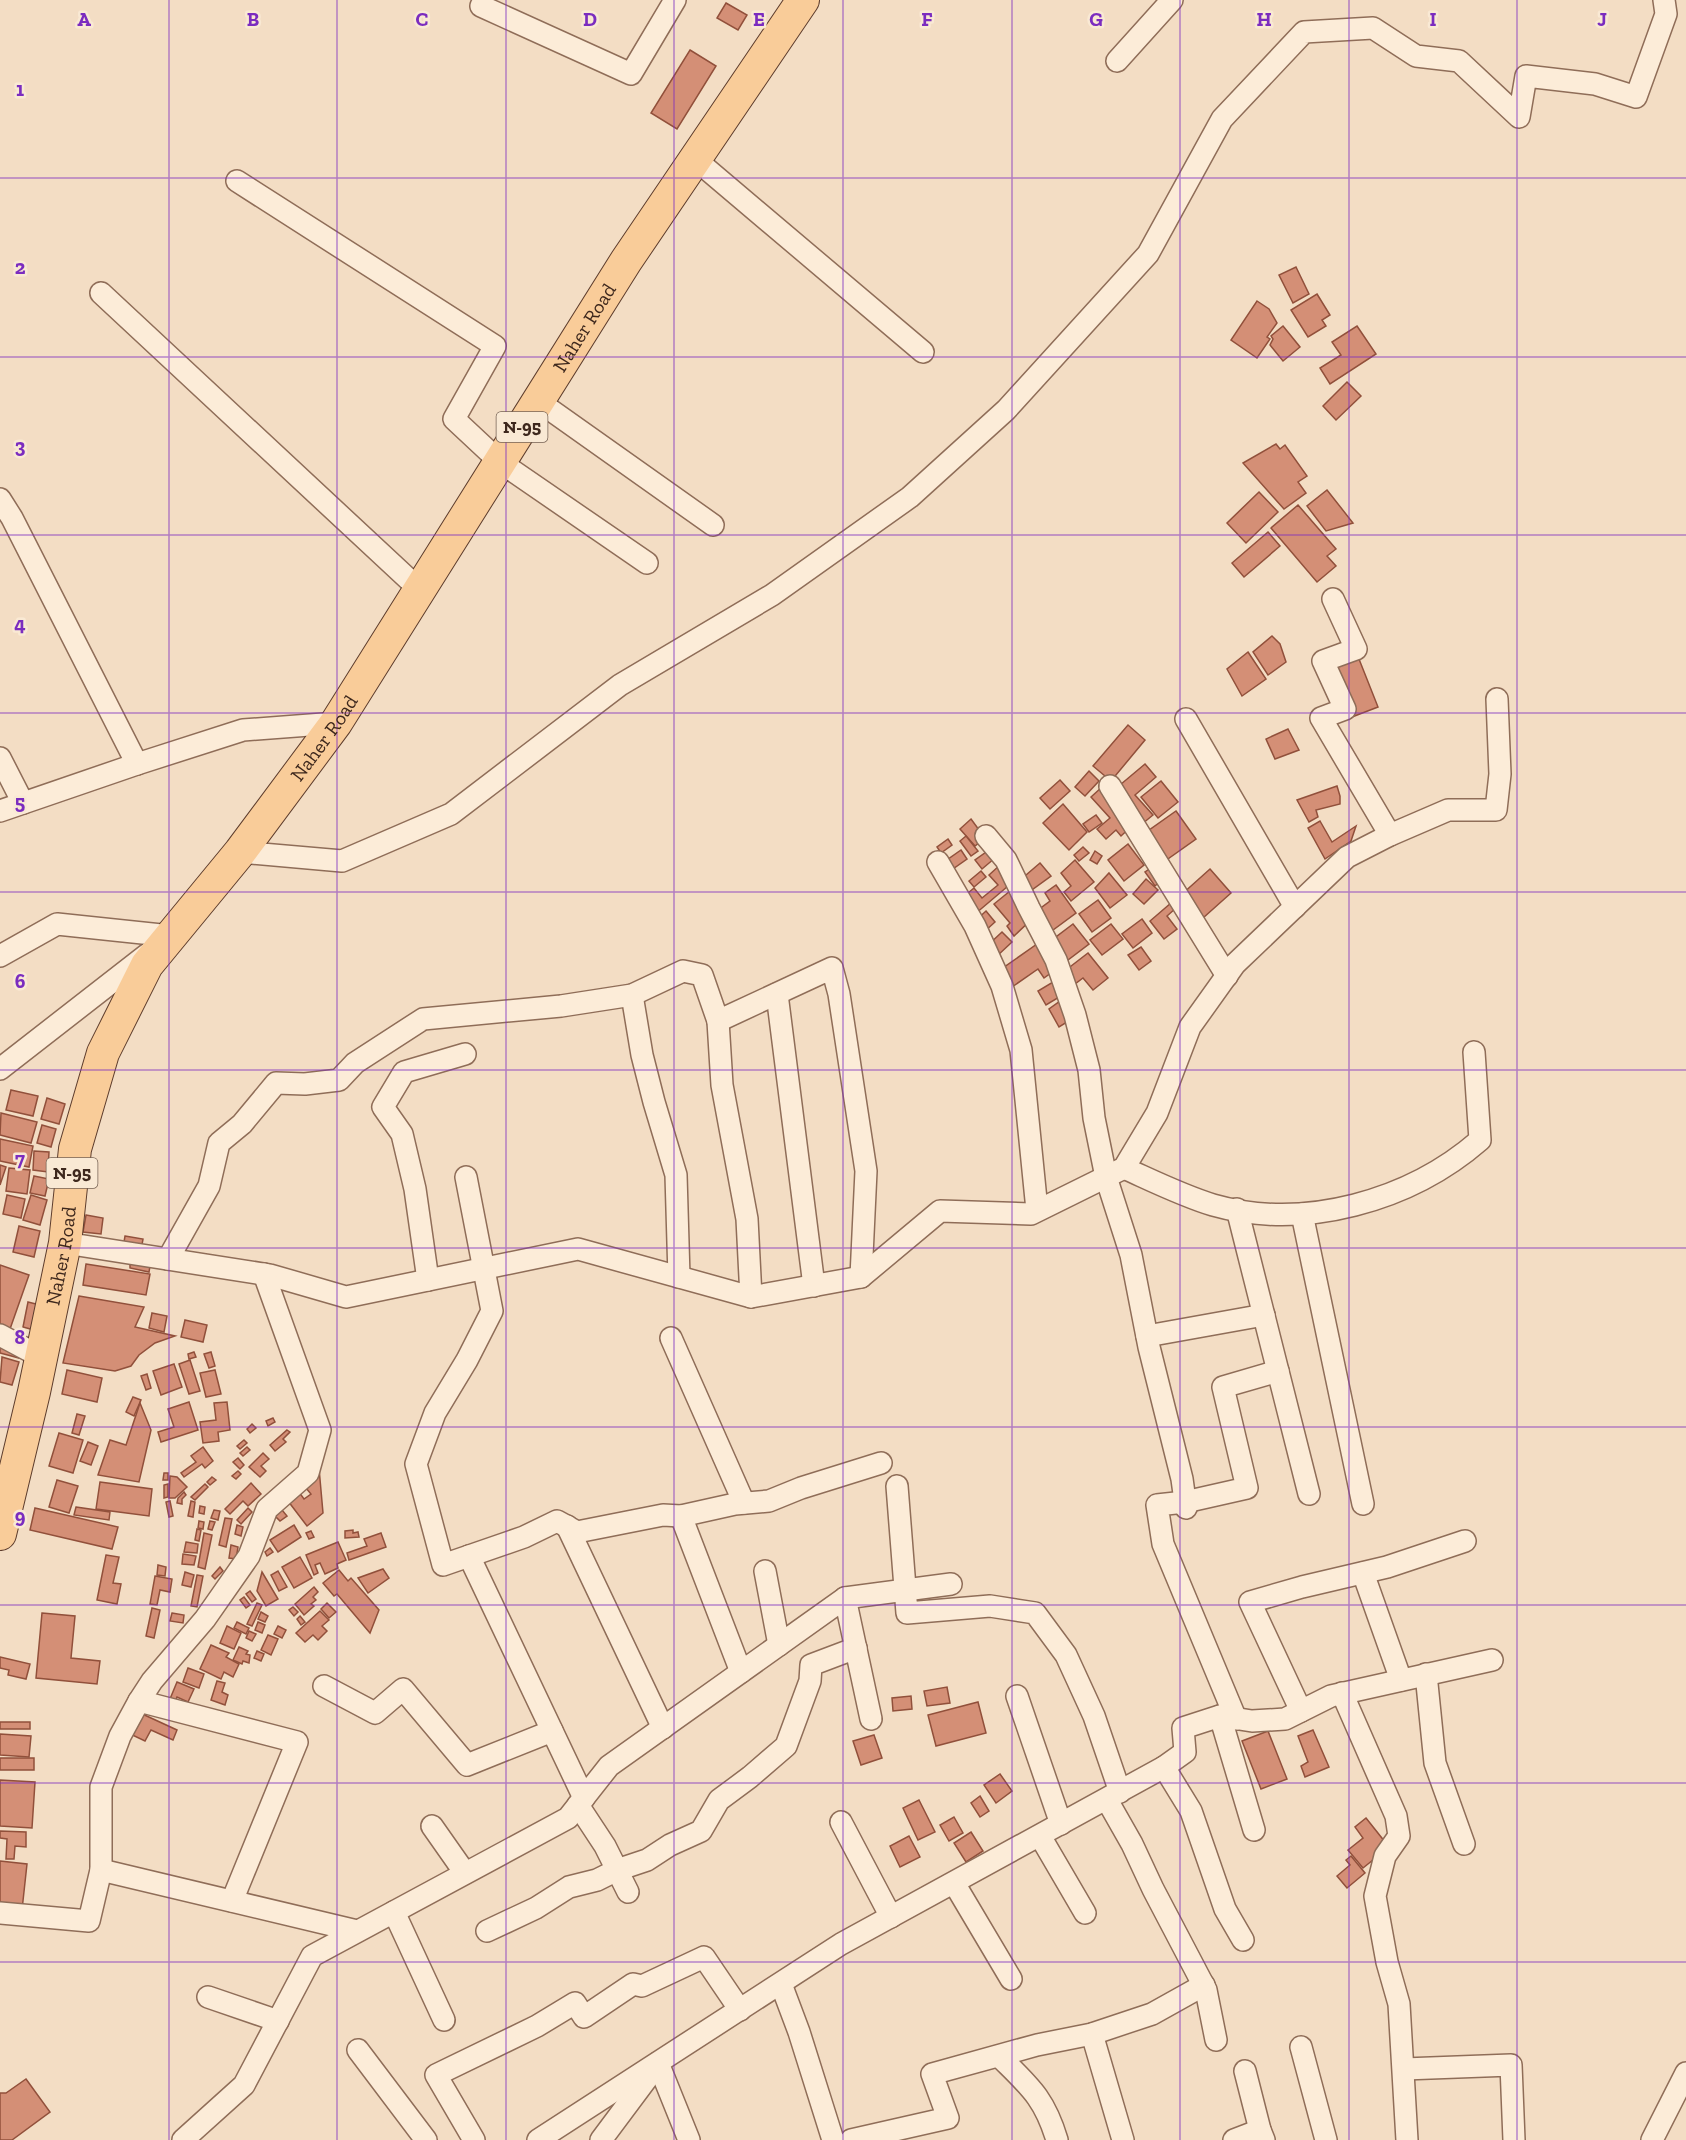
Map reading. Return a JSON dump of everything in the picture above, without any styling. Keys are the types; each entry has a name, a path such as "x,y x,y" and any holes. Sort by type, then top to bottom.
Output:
{"main road":[{"name":"Naher Road","path":"0,1534 65,1243 75,1149 103,1053 147,965 240,852 336,723 626,261 803,0"}],"street":[{"path":"481,6 631,74 675,0"},
{"path":"1117,61 1172,0"},
{"path":"240,852 342,861 451,814 620,685 772,595 910,497 1006,410 1148,254 1222,119 1304,32 1373,28 1416,56 1459,61 1519,117 1526,76 1595,84 1636,97 1666,15 1664,0"},
{"path":"695,159 923,352"},
{"path":"237,181 495,346 454,419 500,462 647,563"},
{"path":"101,293 420,590"},
{"path":"538,401 713,525"},
{"path":"0,499 12,518 137,764"},
{"path":"1333,599 1356,649 1323,661 1345,709 1321,718 1390,836"},
{"path":"65,1243 264,1274 346,1298 578,1249 752,1297 861,1278 940,1211 1031,1214 1115,1172 1157,1113 1190,1027 1235,964 1347,857 1448,810 1496,810 1500,774 1497,699"},
{"path":"1186,719 1295,907"},
{"path":"0,811 243,730 336,723"},
{"path":"0,758 23,803"},
{"path":"1110,786 1227,975"},
{"path":"986,836 1006,860 1056,960 1075,1015 1089,1070 1094,1118 1115,1172 1147,1336 1182,1479 1186,1505"},
{"path":"938,862 975,926 1002,986 1021,1050 1038,1210"},
{"path":"0,956 57,924 171,936"},
{"path":"0,1069 171,936"},
{"path":"718,1022 832,968 839,994 866,1171 861,1278"},
{"path":"168,1259 209,1186 219,1143 242,1124 276,1083 305,1084 339,1080 356,1063 423,1019 561,1006 632,995 683,971 702,975 718,1022 722,1085 747,1218 752,1297"},
{"path":"777,994 814,1286"},
{"path":"632,995 642,1055 676,1175 679,1277"},
{"path":"1115,1172 1214,1205 1259,1213 1302,1214 1365,1202 1421,1180 1462,1156 1480,1140 1474,1052"},
{"path":"428,1280 415,1189 402,1134 383,1107 404,1072 465,1054"},
{"path":"466,1177 492,1311 467,1360 435,1413 416,1464 443,1565 524,1537 557,1521 577,1532 663,1515 681,1516 744,1503 769,1501 801,1488 881,1463"},
{"path":"1237,1209 1310,1494"},
{"path":"1302,1214 1363,1504"},
{"path":"0,1913 89,1922 100,1870 101,1787 120,1736 152,1681 205,1618 249,1556 267,1509 308,1473 320,1430 264,1274"},
{"path":"1147,1336 1264,1315"},
{"path":"0,1335 41,1357"},
{"path":"671,1338 744,1503"},
{"path":"1254,1830 1228,1718 1163,1544 1157,1505 1186,1505 1247,1488 1222,1387 1278,1371"},
{"path":"897,1486 906,1613 990,1606 1035,1613 1066,1655 1094,1716 1114,1796 1132,1844 1204,1985 1216,2040"},
{"path":"681,1516 741,1672"},
{"path":"567,1526 663,1728"},
{"path":"1301,1711 1250,1602 1363,1573 1464,1542"},
{"path":"469,1556 552,1731 581,1802 628,1892"},
{"path":"765,1571 779,1645"},
{"path":"1363,1573 1401,1680"},
{"path":"183,2140 244,2085 312,1956 568,1818 609,1766 845,1598 951,1584"},
{"path":"845,1598 870,1719"},
{"path":"487,1931 536,1908 569,1887 597,1880 617,1870 647,1860 670,1845 701,1831 719,1800 786,1746 810,1681 811,1665 856,1648"},
{"path":"538,2140 841,1944 1164,1767 1185,1752 1183,1728 1228,1718 1252,1721 1285,1719 1331,1696 1492,1660"},
{"path":"1426,1674 1435,1763 1464,1844"},
{"path":"324,1686 375,1713 404,1689 467,1765 552,1731"},
{"path":"1342,1693 1396,1816 1399,1836 1385,1856 1375,1896 1387,1962 1399,2004 1407,2140"},
{"path":"1017,1696 1061,1824"},
{"path":"139,1701 297,1742 232,1901"},
{"path":"1164,1767 1191,1811 1225,1909 1243,1940"},
{"path":"841,1822 891,1917"},
{"path":"432,1826 465,1874"},
{"path":"1040,1836 1085,1913"},
{"path":"100,1870 357,1931"},
{"path":"954,1883 1011,1978"},
{"path":"394,1912 444,2020"},
{"path":"474,2140 436,2076 537,2026 575,2003 584,2017 633,1984 642,1986 704,1957 740,2010"},
{"path":"781,1983 833,2140"},
{"path":"851,2140 921,2132 948,2118 932,2074 1037,2045 1092,2034 1152,2014 1204,1985"},
{"path":"208,1997 278,2021"},
{"path":"1092,2034 1123,2140"},
{"path":"1301,2047 1326,2140"},
{"path":"358,2050 426,2140"},
{"path":"999,2056 1037,2094 1050,2115 1057,2140"},
{"path":"601,2140 658,2063"},
{"path":"658,2063 689,2140"},
{"path":"1404,2069 1511,2065 1514,2140"},
{"path":"1234,2140 1262,2135 1245,2071"},
{"path":"1652,2140 1686,2073"}],"building":[{"path":"726,3 747,15 738,30 717,18"},
{"path":"690,50 716,66 677,129 651,113"},
{"path":"1296,267 1309,294 1293,303 1279,275"},
{"path":"1317,294 1330,315 1322,320 1326,326 1308,337 1291,310"},
{"path":"1257,301 1269,309 1277,323 1267,337 1270,339 1257,358 1231,340"},
{"path":"1283,326 1300,347 1283,361 1270,345 1273,339 1271,336"},
{"path":"1357,326 1376,354 1330,384 1320,368 1341,355 1332,342"},
{"path":"1347,382 1361,396 1336,420 1323,406"},
{"path":"1276,444 1280,449 1285,445 1307,476 1298,482 1306,493 1284,509 1243,463"},
{"path":"1327,490 1353,523 1326,531 1307,506"},
{"path":"1259,492 1278,512 1246,543 1227,523"},
{"path":"1298,505 1336,549 1327,556 1336,566 1317,582 1271,528"},
{"path":"1268,532 1280,546 1244,577 1232,563"},
{"path":"1272,636 1280,644 1286,662 1268,675 1253,652"},
{"path":"1248,652 1266,679 1242,696 1227,669"},
{"path":"1357,654 1378,707 1352,717 1331,664"},
{"path":"1128,725 1145,740 1111,781 1093,766"},
{"path":"1288,729 1299,750 1275,759 1266,739"},
{"path":"1145,764 1156,777 1135,795 1153,815 1142,824 1114,790"},
{"path":"1089,771 1099,781 1085,796 1075,787"},
{"path":"1060,780 1070,791 1050,809 1040,798"},
{"path":"1161,781 1178,802 1158,818 1141,797"},
{"path":"1337,786 1340,804 1316,810 1318,817 1309,822 1297,800"},
{"path":"1102,787 1135,823 1121,836 1116,830 1106,839 1097,829 1110,818 1091,797"},
{"path":"1063,804 1087,832 1069,850 1043,823"},
{"path":"1176,811 1196,839 1165,861 1145,833"},
{"path":"1096,815 1102,823 1089,832 1083,824"},
{"path":"971,819 985,838 975,846 960,829"},
{"path":"1320,821 1332,842 1356,826 1351,841 1325,859 1308,828"},
{"path":"966,836 978,851 971,856 960,841"},
{"path":"948,839 952,845 941,853 937,847"},
{"path":"1128,844 1144,865 1124,881 1108,860"},
{"path":"1083,847 1089,853 1079,861 1074,855"},
{"path":"961,850 967,859 950,871 944,862"},
{"path":"989,850 995,858 982,869 975,860"},
{"path":"1095,851 1102,856 1097,864 1090,860"},
{"path":"1075,860 1094,882 1071,901 1064,892 1071,886 1061,873"},
{"path":"1040,863 1051,876 1029,892 1019,881"},
{"path":"1000,865 1014,881 975,914 962,898 974,888 982,898 998,885 989,875"},
{"path":"1154,866 1163,879 1155,886 1145,872"},
{"path":"1210,869 1231,893 1203,918 1181,895"},
{"path":"981,871 986,877 974,887 969,881"},
{"path":"1109,873 1127,895 1110,908 1095,888"},
{"path":"1146,879 1158,890 1144,904 1133,894"},
{"path":"1056,885 1076,913 1049,933 1034,913 1050,901 1045,893"},
{"path":"1010,891 1032,919 1014,936 1007,926 1010,923 994,904"},
{"path":"1098,900 1111,918 1092,932 1079,914"},
{"path":"1171,903 1176,908 1167,916 1177,929 1164,939 1150,921"},
{"path":"986,911 995,922 984,932 975,921"},
{"path":"1142,919 1152,933 1133,948 1122,934"},
{"path":"1073,924 1089,944 1068,960 1052,940"},
{"path":"1111,924 1123,939 1102,955 1090,940"},
{"path":"1002,932 1012,942 996,957 987,946"},
{"path":"1037,944 1055,970 1044,978 1038,969 1012,987 1000,970"},
{"path":"1141,947 1151,961 1139,970 1128,955"},
{"path":"1088,953 1108,978 1093,990 1083,978 1071,987 1066,970"},
{"path":"1058,979 1066,993 1046,1005 1038,991"},
{"path":"1063,999 1072,1019 1059,1027 1049,1009"},
{"path":"11,1090 38,1096 33,1116 6,1110"},
{"path":"47,1098 65,1104 59,1124 41,1119"},
{"path":"1,1113 37,1122 31,1143 0,1135"},
{"path":"42,1125 56,1129 51,1147 37,1143"},
{"path":"0,1139 33,1146 29,1167 0,1161"},
{"path":"34,1151 49,1152 48,1172 33,1170"},
{"path":"0,1165 6,1167 0,1185"},
{"path":"9,1168 30,1170 27,1194 6,1191"},
{"path":"34,1176 49,1179 45,1196 30,1193"},
{"path":"7,1195 25,1199 21,1218 3,1214"},
{"path":"31,1195 47,1200 40,1225 23,1220"},
{"path":"86,1215 103,1218 101,1234 83,1232"},
{"path":"19,1226 40,1231 34,1257 13,1252"},
{"path":"125,1236 143,1239 139,1261 121,1259"},
{"path":"130,1263 150,1266 149,1272 130,1268"},
{"path":"86,1264 150,1274 146,1295 83,1285"},
{"path":"0,1265 29,1275 10,1329 0,1325"},
{"path":"79,1296 144,1307 135,1327 175,1336 155,1343 139,1355 131,1366 115,1371 63,1363"},
{"path":"28,1302 40,1305 34,1330 23,1327"},
{"path":"152,1313 167,1316 164,1332 149,1328"},
{"path":"185,1320 207,1325 203,1342 181,1337"},
{"path":"0,1342 22,1349 19,1358 0,1353"},
{"path":"194,1352 196,1357 189,1359 188,1354"},
{"path":"211,1352 215,1366 209,1368 204,1354"},
{"path":"2,1357 19,1362 12,1385 0,1382"},
{"path":"190,1360 200,1391 189,1394 179,1364"},
{"path":"174,1364 182,1387 161,1395 153,1371"},
{"path":"67,1370 102,1378 97,1402 62,1394"},
{"path":"215,1370 221,1394 206,1397 200,1373"},
{"path":"147,1374 151,1388 146,1390 141,1376"},
{"path":"133,1397 141,1400 134,1416 126,1412"},
{"path":"189,1402 198,1430 161,1442 158,1432 174,1427 168,1409"},
{"path":"227,1402 230,1430 218,1432 219,1441 203,1443 200,1422 216,1420 214,1403"},
{"path":"140,1403 151,1430 139,1482 98,1475 110,1440 126,1445"},
{"path":"77,1414 85,1416 79,1435 72,1433"},
{"path":"273,1418 275,1422 268,1426 266,1421"},
{"path":"252,1424 256,1428 250,1433 247,1429"},
{"path":"287,1430 290,1432 283,1439 286,1442 275,1451 270,1445"},
{"path":"59,1433 83,1440 73,1473 49,1466"},
{"path":"244,1440 247,1443 240,1449 237,1446"},
{"path":"88,1442 98,1446 91,1465 80,1461"},
{"path":"203,1447 213,1461 205,1468 202,1464 184,1477 181,1473 196,1462 191,1456"},
{"path":"247,1447 250,1450 243,1456 240,1453"},
{"path":"263,1453 269,1459 261,1466 266,1471 260,1477 249,1467"},
{"path":"238,1458 244,1465 240,1469 233,1462"},
{"path":"319,1468 323,1513 307,1526 285,1497 296,1488 304,1499 311,1494 301,1482"},
{"path":"238,1471 241,1474 236,1479 232,1476"},
{"path":"164,1473 168,1473 168,1480 163,1480"},
{"path":"170,1476 177,1477 187,1487 175,1498 169,1498"},
{"path":"212,1477 216,1480 210,1485 207,1482"},
{"path":"57,1480 78,1486 69,1513 49,1507"},
{"path":"100,1482 152,1489 149,1516 96,1509"},
{"path":"251,1483 261,1494 248,1506 243,1501 230,1514 225,1509"},
{"path":"168,1484 168,1497 164,1498 164,1485"},
{"path":"205,1484 208,1487 195,1500 191,1497"},
{"path":"184,1492 186,1495 182,1499 182,1504 177,1503 178,1498"},
{"path":"170,1501 173,1516 169,1517 166,1502"},
{"path":"191,1501 195,1502 193,1517 188,1516"},
{"path":"200,1506 205,1507 204,1514 199,1513"},
{"path":"76,1507 110,1512 109,1520 74,1515"},
{"path":"35,1508 118,1527 112,1549 30,1530"},
{"path":"248,1508 252,1512 241,1524 237,1520"},
{"path":"214,1510 220,1511 218,1520 211,1518"},
{"path":"282,1510 287,1516 280,1521 275,1516"},
{"path":"225,1518 232,1519 226,1547 219,1545"},
{"path":"199,1521 204,1522 203,1529 198,1528"},
{"path":"210,1521 215,1522 212,1530 208,1529"},
{"path":"237,1525 243,1527 241,1536 235,1534"},
{"path":"294,1525 301,1537 278,1552 270,1540"},
{"path":"197,1529 201,1530 199,1541 195,1540"},
{"path":"353,1530 353,1533 358,1532 359,1537 345,1538 345,1531"},
{"path":"311,1531 314,1537 309,1539 306,1533"},
{"path":"204,1533 212,1535 205,1569 198,1567"},
{"path":"381,1533 386,1547 349,1560 347,1553 367,1546 364,1539"},
{"path":"186,1542 198,1544 197,1553 184,1552"},
{"path":"338,1542 346,1560 337,1564 338,1568 325,1574 320,1563 315,1565 318,1573 314,1575 306,1555"},
{"path":"231,1545 238,1547 236,1559 229,1558"},
{"path":"270,1548 273,1552 267,1556 265,1552"},
{"path":"183,1554 196,1556 194,1565 182,1564"},
{"path":"106,1555 119,1557 113,1583 121,1584 117,1604 97,1600"},
{"path":"300,1557 312,1578 294,1588 282,1567"},
{"path":"158,1565 166,1567 165,1576 157,1575"},
{"path":"220,1567 223,1571 215,1579 212,1576"},
{"path":"383,1569 389,1578 368,1593 358,1578"},
{"path":"339,1570 348,1581 351,1578 379,1610 370,1633 337,1594 334,1596 323,1583"},
{"path":"278,1571 287,1587 279,1591 271,1575"},
{"path":"185,1572 194,1575 191,1587 182,1585"},
{"path":"262,1572 278,1599 266,1606 257,1591"},
{"path":"197,1575 203,1576 197,1607 191,1606"},
{"path":"155,1576 172,1579 170,1592 160,1590 157,1605 150,1604"},
{"path":"314,1587 318,1592 313,1597 316,1600 311,1604 314,1606 304,1615 295,1604"},
{"path":"250,1591 256,1599 252,1602 246,1594"},
{"path":"244,1597 250,1605 246,1608 240,1600"},
{"path":"257,1603 262,1605 252,1626 247,1624"},
{"path":"327,1603 336,1612 329,1618 321,1609"},
{"path":"293,1607 298,1612 294,1616 289,1610"},
{"path":"152,1608 160,1610 154,1638 146,1636"},
{"path":"320,1611 329,1620 322,1626 327,1631 318,1640 313,1635 305,1642 296,1633"},
{"path":"261,1612 268,1616 265,1622 258,1619"},
{"path":"42,1613 75,1616 71,1658 100,1661 97,1684 36,1678"},
{"path":"172,1613 184,1615 183,1623 170,1621"},
{"path":"300,1616 305,1622 301,1625 297,1619"},
{"path":"237,1622 249,1628 246,1634 234,1628"},
{"path":"258,1622 265,1625 262,1633 255,1630"},
{"path":"227,1626 241,1633 234,1649 220,1643"},
{"path":"278,1626 286,1630 282,1638 274,1634"},
{"path":"249,1631 256,1634 252,1641 246,1638"},
{"path":"268,1635 278,1639 271,1655 261,1650"},
{"path":"211,1645 229,1653 226,1657 239,1664 233,1677 224,1672 221,1679 200,1669"},
{"path":"239,1647 248,1651 246,1654 250,1655 249,1663 243,1661 242,1664 233,1660"},
{"path":"257,1651 264,1654 261,1661 254,1658"},
{"path":"0,1657 30,1664 26,1679 8,1675 9,1670 0,1668"},
{"path":"188,1668 204,1674 199,1688 183,1682"},
{"path":"217,1681 225,1683 222,1692 228,1695 225,1705 211,1700"},
{"path":"177,1682 194,1689 188,1702 177,1697 175,1702 170,1699"},
{"path":"947,1687 950,1703 927,1706 924,1691"},
{"path":"911,1696 912,1709 893,1711 892,1698"},
{"path":"978,1702 986,1733 936,1746 928,1715"},
{"path":"138,1712 177,1730 173,1740 151,1730 145,1741 128,1733"},
{"path":"0,1722 30,1722 30,1729 0,1729"},
{"path":"1313,1730 1329,1767 1305,1777 1301,1766 1308,1762 1298,1736"},
{"path":"1268,1731 1287,1779 1261,1789 1242,1741"},
{"path":"0,1734 31,1736 29,1757 0,1755"},
{"path":"874,1735 882,1758 861,1765 853,1741"},
{"path":"0,1758 34,1758 34,1770 0,1770"},
{"path":"1000,1774 1012,1791 996,1803 984,1785"},
{"path":"0,1780 35,1782 32,1828 0,1826"},
{"path":"980,1796 989,1811 980,1817 971,1803"},
{"path":"919,1800 935,1832 918,1840 903,1808"},
{"path":"954,1817 963,1833 949,1841 940,1825"},
{"path":"1366,1818 1389,1847 1363,1868 1348,1850 1363,1838 1355,1827"},
{"path":"0,1831 26,1832 26,1847 15,1846 14,1859 6,1859 7,1839 0,1838"},
{"path":"971,1832 983,1851 966,1862 954,1843"},
{"path":"909,1836 920,1857 900,1867 890,1846"},
{"path":"1351,1856 1365,1873 1347,1888 1337,1876 1350,1865 1346,1860"},
{"path":"0,1861 27,1864 22,1910 0,1907"},
{"path":"26,2079 50,2112 12,2140 0,2140 0,2093 6,2093"}]}
